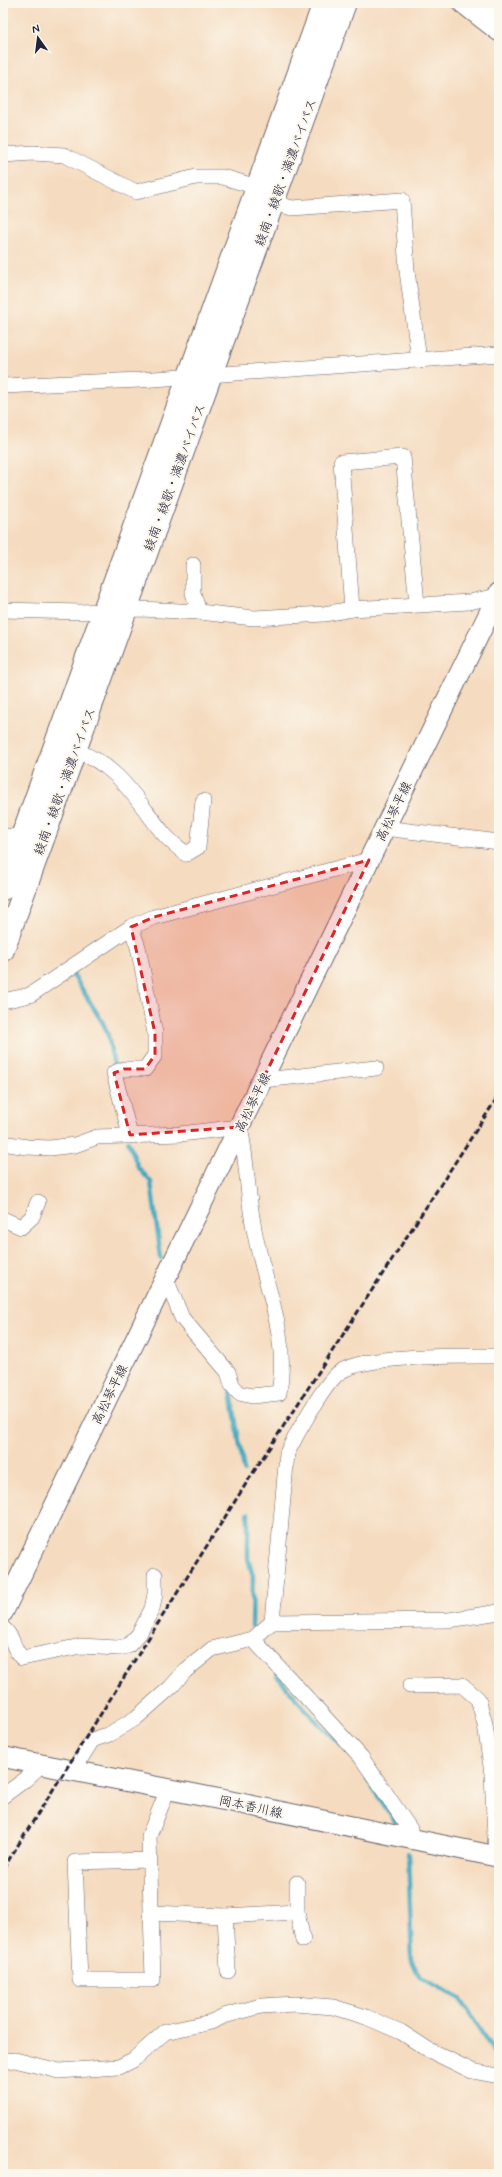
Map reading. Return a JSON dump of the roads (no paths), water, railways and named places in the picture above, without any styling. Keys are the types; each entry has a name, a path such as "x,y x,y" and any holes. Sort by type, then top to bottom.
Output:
{"highway":[{"name":"綾南・綾歌・満濃バイパス","path":"3,888 12,837 103,611 324,3"},
{"name":"綾南・綾歌・満濃バイパス","path":"3,950 345,3"}],"main road":[{"path":"463,3 499,31"},
{"path":"489,3 499,11"},
{"name":"高松琴平線","path":"3,1612 498,594"},
{"name":"岡本香川線","path":"3,1757 168,1789 498,1857"}],"street":[{"path":"3,155 33,153 64,155 136,192 196,177 224,177 257,187 274,203 292,208 402,200 407,271 420,360"},
{"path":"3,386 44,385 188,376 499,354"},
{"path":"352,609 341,462 403,457 417,604"},
{"path":"193,565 193,593 199,612"},
{"path":"3,610 125,610 199,612 254,618 324,614 352,609 417,604 469,602 498,594"},
{"path":"75,751 98,760 125,783 164,834 186,854 198,847 203,801"},
{"path":"384,828 499,842"},
{"path":"3,1001 30,995 131,927 154,917 369,860"},
{"path":"130,1135 114,1073 124,1069 145,1069 155,1055 155,1033 138,947 131,927"},
{"path":"263,1080 376,1068"},
{"path":"3,1143 27,1147 50,1148 75,1145 97,1137 180,1134 240,1127 253,1224 277,1318 283,1370 279,1393 252,1396 239,1393 232,1385 228,1372 182,1318 166,1279"},
{"path":"3,1218 21,1227 32,1217 38,1202"},
{"path":"272,1622 286,1453 300,1428 339,1372 356,1364 371,1362 452,1356 499,1356"},
{"path":"3,1628 10,1634 15,1651 22,1658 81,1646 117,1648 128,1646 139,1634 152,1609 155,1594 154,1575"},
{"path":"73,1771 92,1740 110,1734 136,1718 171,1687 185,1670 212,1649 253,1639 272,1622 449,1620 499,1612"},
{"path":"253,1639 361,1757 410,1829 411,1839"},
{"path":"410,1686 462,1685 478,1699 485,1724 492,1774 498,1857"},
{"path":"3,1796 26,1779 41,1764"},
{"path":"149,1860 75,1862 80,1980 153,1980 149,1860 150,1836 168,1789"},
{"path":"297,1883 297,1912 303,1940"},
{"path":"151,1913 225,1916 297,1912"},
{"path":"225,1916 228,1972"},
{"path":"3,2061 15,2060 59,2071 119,2067 133,2060 165,2032 211,2022 224,2016 261,2006 295,2004 333,2007 366,2016 401,2032 429,2050 472,2071 499,2076"}],"waterway":[{"path":"72,973 103,1023 108,1035 114,1066"},
{"path":"128,1141 138,1167 151,1182 161,1258"},
{"path":"231,1392 244,1471"},
{"path":"248,1513 248,1559 253,1576 252,1626"},
{"path":"277,1676 314,1719 341,1745"},
{"path":"367,1779 397,1825"},
{"path":"408,1853 412,1962 420,1977 460,1999 496,2055 498,2072"}],"railway":[{"path":"3,1869 249,1479 499,1095"}]}
